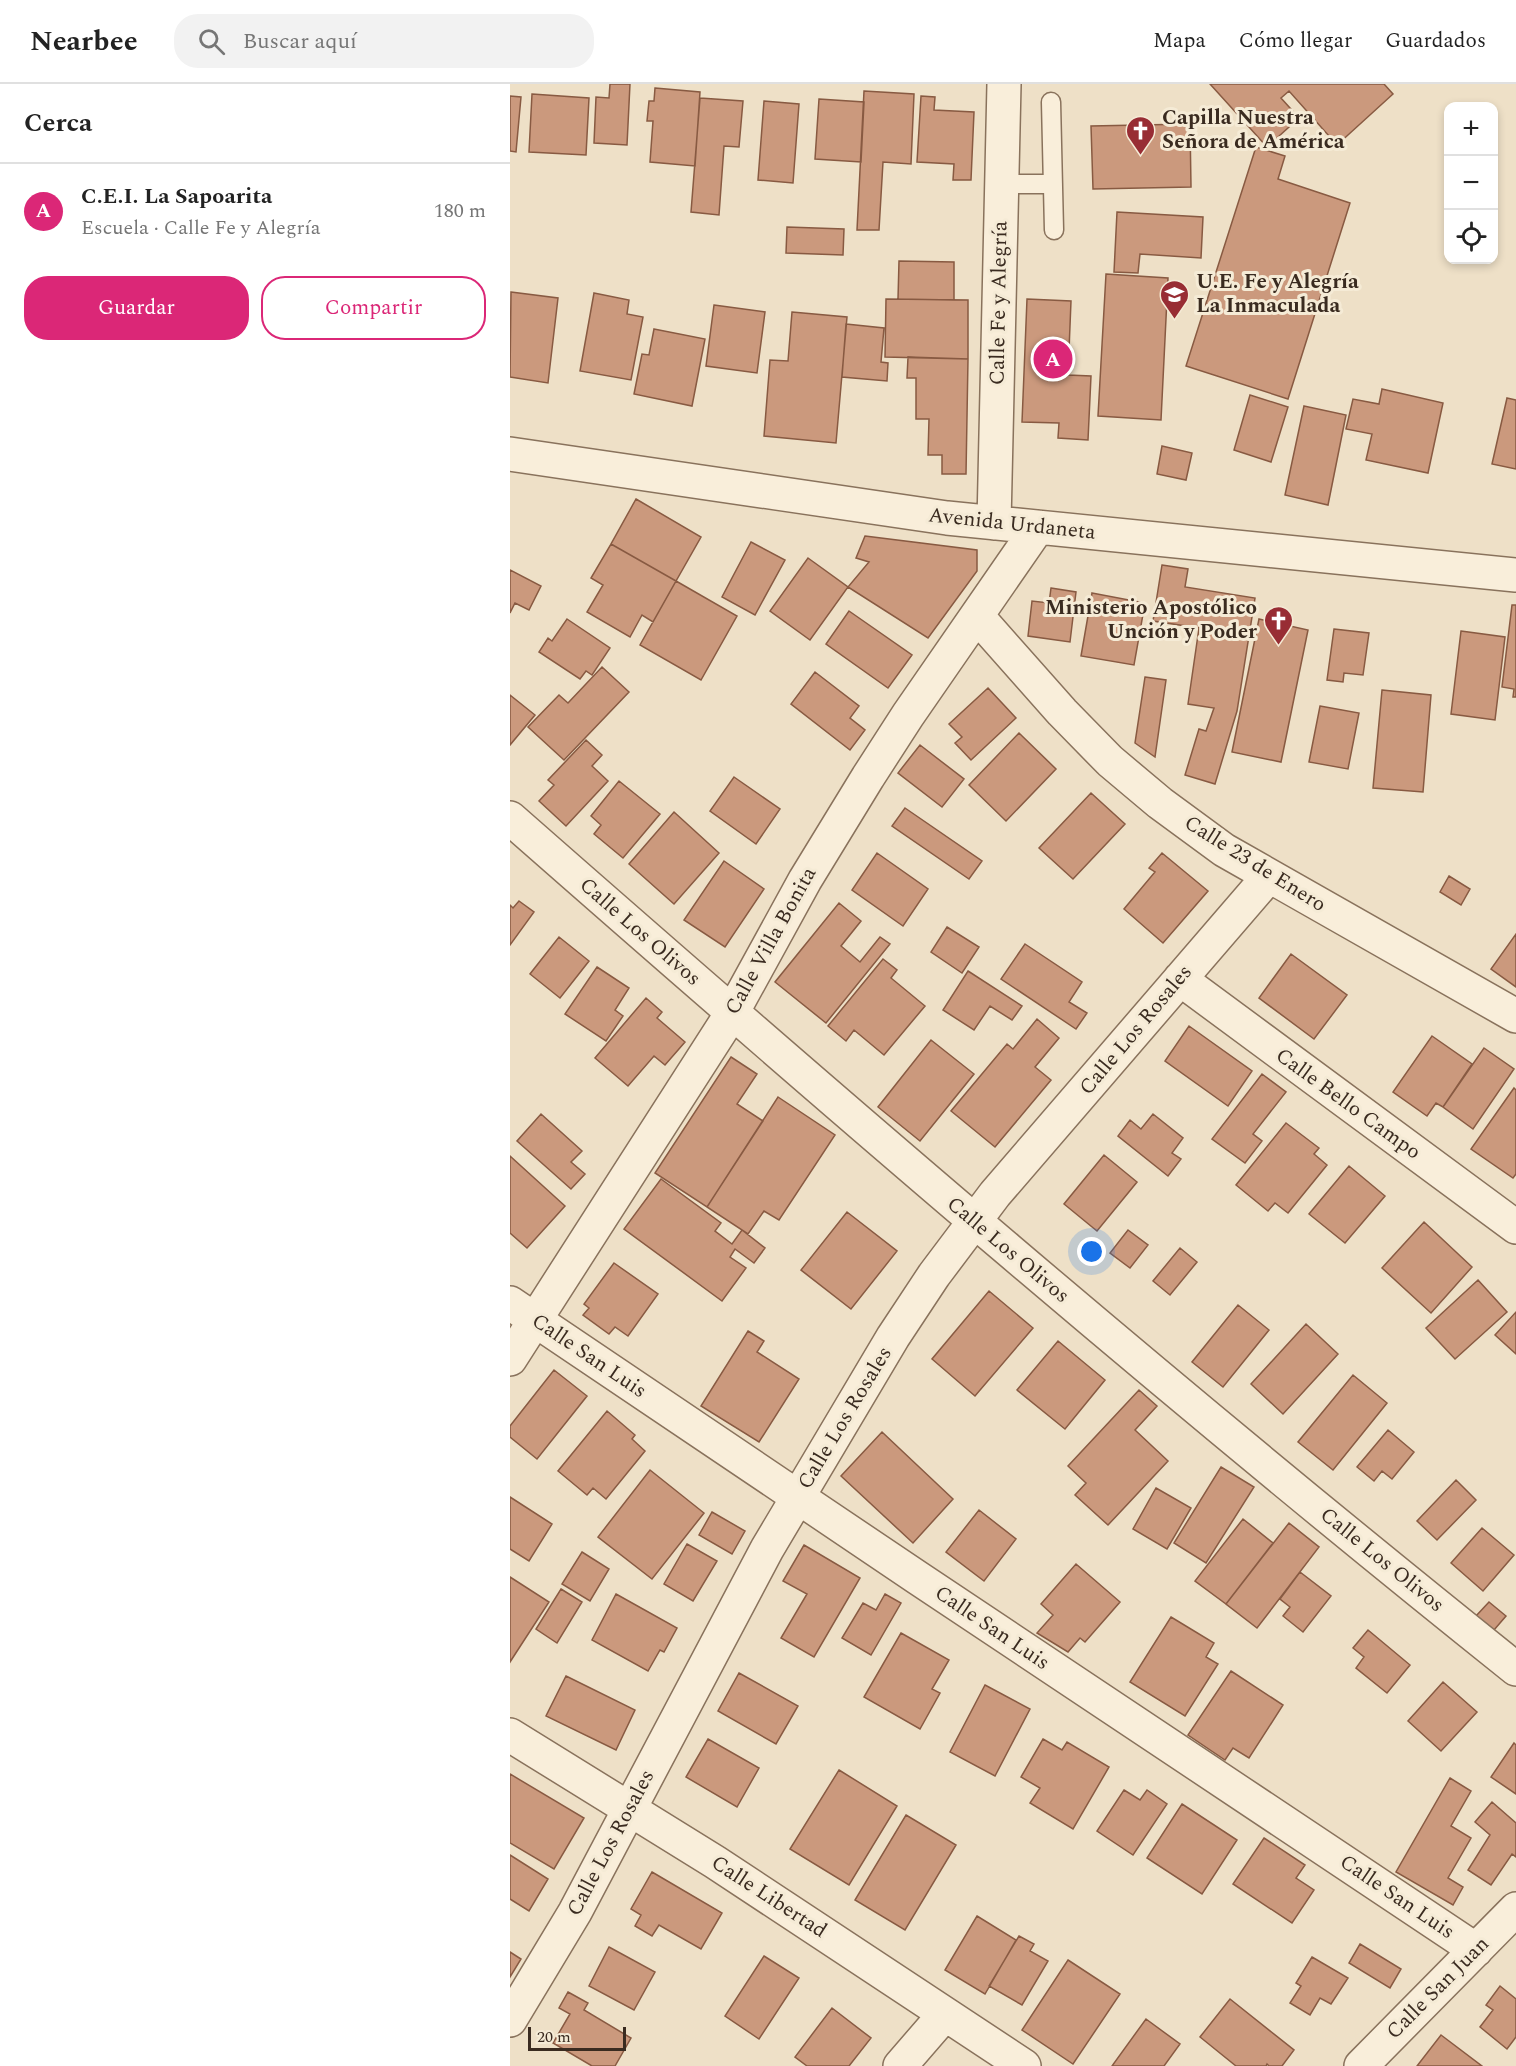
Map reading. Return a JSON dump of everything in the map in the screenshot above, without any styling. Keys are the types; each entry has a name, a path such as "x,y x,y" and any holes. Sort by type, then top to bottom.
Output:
{"street":[{"name":"Calle Fe y Alegría","path":"994,523 1004,84"},
{"name":"Avenida Urdaneta","path":"510,454 947,518 1516,575"},
{"name":"Calle Villa Bonita","path":"510,1359 523,1312 732,1013 838,824 908,715 1038,527"},
{"name":"Calle 23 de Enero","path":"977,616 1062,712 1110,760 1160,803 1224,849 1269,876 1516,1016"},
{"name":"Calle Los Olivos","path":"510,818 974,1221 1199,1411 1516,1669"},
{"name":"Calle Los Rosales","path":"510,2020 575,1912 767,1549 893,1337 934,1275 995,1194 1269,876"},
{"name":"Calle Bello Campo","path":"1180,979 1516,1227"},
{"name":"Calle San Luis","path":"523,1312 1476,1950"},
{"name":"Calle Libertad","path":"510,1735 629,1808 1024,2066"},
{"name":"Calle San Juan","path":"1361,2066 1516,1909"},
{"path":"900,2066 945,2014"}],"lane":[{"path":"1052,102 1054,230"},
{"path":"1002,184 1053,184"}],"building":[{"path":"610,84 630,84 627,145 594,143 596,97 609,98"},
{"path":"1210,84 1384,84 1393,94 1337,145 1289,91 1281,98 1299,118 1267,147"},
{"path":"655,88 700,92 695,166 650,162 653,121 647,121 649,101 654,101"},
{"path":"864,91 914,94 911,164 883,162 879,230 857,230"},
{"path":"532,94 589,98 586,155 529,152"},
{"path":"510,96 521,97 516,152 510,151"},
{"path":"921,96 935,97 934,110 974,112 971,180 953,180 954,164 917,162"},
{"path":"700,98 743,101 739,147 724,146 719,215 691,212"},
{"path":"819,99 864,102 861,162 815,159"},
{"path":"764,101 799,104 793,183 758,180"},
{"name":"Capilla Nuestra Señora de América","path":"1190,124 1191,187 1093,189 1091,126"},
{"path":"1256,147 1285,156 1278,179 1350,203 1288,399 1186,366"},
{"path":"1117,212 1203,217 1201,258 1140,254 1138,273 1114,272"},
{"path":"787,227 844,229 843,255 786,253"},
{"path":"899,261 954,262 954,300 898,299"},
{"path":"1106,274 1168,278 1161,420 1098,416"},
{"path":"511,292 558,298 548,383 510,377"},
{"path":"594,293 629,300 627,314 643,317 631,380 580,371"},
{"path":"886,299 968,300 968,359 885,357"},
{"path":"1027,299 1071,301 1068,375 1091,376 1088,440 1058,438 1059,423 1022,422"},
{"path":"714,305 765,312 757,373 706,366"},
{"path":"792,312 847,317 836,443 764,436 770,360 788,361"},
{"path":"846,324 884,328 881,362 888,363 887,381 842,377"},
{"path":"654,329 705,339 692,406 634,394 642,354 649,355"},
{"path":"908,357 968,359 966,474 942,474 942,455 928,455 929,419 916,419 916,378 907,378"},
{"path":"1382,389 1443,403 1428,473 1366,460 1372,434 1346,429 1353,399 1379,404"},
{"path":"1250,395 1288,407 1271,462 1234,450"},
{"path":"1507,398 1516,400 1516,469 1492,464"},
{"path":"1304,406 1346,415 1328,505 1285,495"},
{"path":"1162,446 1192,453 1186,480 1157,474"},
{"path":"636,499 701,537 676,581 611,544"},
{"path":"865,536 977,550 977,571 928,638 848,587 869,562 856,558"},
{"path":"751,542 785,560 755,615 722,597"},
{"path":"611,544 676,581 653,622 642,615 630,637 587,612 603,585 591,578"},
{"path":"808,558 848,587 810,640 770,611"},
{"path":"1162,565 1188,569 1185,587 1255,598 1237,711 1215,784 1185,775 1199,729 1206,731 1214,708 1188,704 1199,628 1153,621"},
{"path":"510,570 541,586 529,610 515,603 510,613"},
{"path":"676,581 737,616 701,680 640,645"},
{"path":"1051,588 1076,592 1070,642 1028,636 1032,601 1049,603"},
{"path":"1092,593 1145,603 1134,665 1081,656"},
{"path":"1512,605 1516,605 1516,697 1513,697 1514,689 1502,687"},
{"path":"849,611 912,655 888,688 826,644"},
{"path":"567,619 610,648 592,675 586,671 580,679 539,652 548,638 552,641"},
{"path":"1259,619 1308,630 1281,762 1232,752"},
{"path":"1334,629 1369,633 1363,675 1344,673 1343,682 1327,680"},
{"path":"1461,631 1505,637 1495,720 1451,714"},
{"path":"602,667 629,692 564,760 528,727 559,695 568,703"},
{"path":"815,672 859,706 850,718 865,730 850,750 791,704"},
{"path":"1145,677 1166,680 1155,757 1135,743"},
{"path":"988,688 1016,718 971,760 955,743 962,737 949,724"},
{"path":"1382,690 1431,695 1423,792 1373,788"},
{"path":"510,695 535,715 510,745"},
{"path":"1320,706 1359,713 1348,769 1309,762"},
{"path":"1019,733 1056,769 1006,821 969,785"},
{"path":"586,740 602,755 592,766 608,781 566,826 539,801 554,785 548,780"},
{"path":"920,745 964,779 942,807 898,773"},
{"path":"734,777 780,809 756,844 710,811"},
{"path":"619,781 660,814 623,858 594,834 601,825 591,816"},
{"path":"1091,793 1125,824 1073,879 1039,848"},
{"path":"905,808 982,861 969,879 892,826"},
{"path":"674,812 719,853 674,904 629,864"},
{"path":"877,853 928,889 903,926 852,890"},
{"path":"1162,853 1208,891 1163,943 1124,909 1155,872 1149,868"},
{"path":"724,861 764,889 725,947 684,920"},
{"path":"1449,876 1470,889 1461,905 1440,892"},
{"path":"519,901 534,912 510,945 510,905 513,908"},
{"path":"839,903 861,921 841,946 860,962 880,937 890,944 826,1023 775,982"},
{"path":"947,927 979,947 962,973 931,952"},
{"path":"1516,934 1516,987 1491,969"},
{"path":"559,937 589,961 560,998 530,974"},
{"path":"1025,944 1082,982 1069,1002 1087,1013 1076,1029 1001,979"},
{"path":"1291,954 1347,995 1314,1039 1259,998"},
{"path":"883,959 897,970 891,978 925,1006 884,1055 854,1030 846,1041 828,1026"},
{"path":"597,967 629,988 615,1010 623,1016 606,1041 565,1014"},
{"path":"968,971 1022,1006 1012,1020 990,1006 974,1030 943,1010"},
{"path":"646,998 662,1012 657,1018 685,1042 665,1065 654,1056 628,1086 595,1058"},
{"path":"1037,1019 1059,1038 1035,1067 1051,1080 995,1147 951,1111 1007,1044 1013,1049"},
{"path":"1189,1026 1252,1071 1228,1106 1165,1061"},
{"path":"1432,1036 1472,1064 1443,1107 1436,1103 1427,1116 1393,1092"},
{"path":"931,1040 974,1074 920,1141 878,1107"},
{"path":"1484,1048 1514,1069 1473,1129 1443,1107"},
{"path":"731,1057 757,1074 737,1104 763,1121 707,1207 655,1173"},
{"path":"1262,1074 1286,1092 1253,1134 1262,1141 1245,1163 1212,1139"},
{"path":"1514,1088 1516,1090 1516,1174 1513,1178 1471,1149"},
{"path":"778,1097 835,1135 779,1220 764,1211 748,1234 707,1207"},
{"path":"541,1114 582,1151 571,1162 585,1174 571,1189 517,1141"},
{"path":"1153,1114 1183,1138 1172,1153 1181,1159 1168,1176 1118,1136 1130,1120 1141,1129"},
{"path":"1286,1123 1319,1148 1314,1154 1327,1165 1288,1213 1275,1203 1268,1211 1236,1185"},
{"path":"1104,1155 1137,1182 1097,1231 1064,1204"},
{"path":"510,1156 565,1206 527,1248 510,1233"},
{"path":"1349,1166 1385,1196 1345,1243 1309,1214"},
{"path":"661,1179 721,1223 715,1231 732,1244 742,1230 765,1248 754,1263 735,1249 730,1257 746,1268 722,1301 624,1229"},
{"path":"847,1212 897,1251 851,1309 801,1270"},
{"path":"1424,1222 1472,1267 1431,1313 1382,1268"},
{"path":"1128,1230 1148,1245 1130,1268 1110,1253"},
{"path":"1180,1248 1197,1262 1170,1295 1153,1281"},
{"path":"614,1263 658,1294 628,1336 615,1327 609,1334 583,1315 589,1308 584,1304"},
{"path":"1478,1280 1507,1312 1455,1359 1426,1328"},
{"path":"989,1291 1033,1328 975,1396 932,1359"},
{"path":"1238,1305 1269,1330 1223,1387 1192,1362"},
{"path":"1516,1312 1516,1354 1495,1335"},
{"path":"1306,1324 1338,1354 1283,1414 1251,1384"},
{"path":"748,1331 764,1341 757,1352 799,1379 759,1442 701,1406"},
{"path":"1058,1341 1105,1380 1065,1429 1017,1390"},
{"path":"554,1370 587,1396 537,1459 510,1437 510,1426"},
{"path":"1353,1375 1387,1403 1333,1470 1298,1442"},
{"path":"1139,1390 1157,1406 1135,1430 1168,1461 1108,1525 1075,1495 1086,1483 1068,1466"},
{"path":"607,1411 635,1435 632,1439 645,1451 606,1499 593,1488 587,1495 558,1471"},
{"path":"1388,1430 1414,1452 1392,1479 1382,1471 1374,1481 1357,1467"},
{"path":"882,1432 953,1499 913,1543 841,1476"},
{"path":"1221,1467 1254,1487 1206,1563 1174,1543"},
{"path":"650,1470 704,1513 652,1579 598,1537"},
{"path":"1456,1480 1476,1500 1437,1540 1417,1521"},
{"path":"1156,1488 1191,1508 1167,1549 1133,1529"},
{"path":"510,1497 552,1524 529,1561 510,1549"},
{"path":"979,1510 1016,1539 984,1581 946,1552"},
{"path":"712,1512 745,1531 732,1554 699,1535"},
{"path":"1243,1519 1273,1543 1226,1604 1195,1581"},
{"path":"1289,1523 1319,1547 1257,1628 1226,1604"},
{"path":"1482,1528 1514,1555 1483,1591 1451,1563"},
{"path":"687,1544 717,1561 693,1601 664,1584"},
{"path":"804,1545 860,1578 814,1657 781,1638 807,1594 783,1581"},
{"path":"582,1552 609,1569 590,1601 562,1584"},
{"path":"1076,1564 1120,1602 1085,1642 1080,1638 1068,1652 1037,1633 1053,1615 1041,1604"},
{"path":"1300,1572 1331,1596 1303,1632 1283,1616 1290,1607 1280,1599"},
{"path":"510,1577 549,1602 510,1662"},
{"path":"561,1589 582,1602 557,1643 536,1629"},
{"path":"616,1594 677,1628 664,1652 660,1650 648,1671 592,1640"},
{"path":"885,1594 901,1603 871,1655 842,1638 863,1603 876,1610"},
{"path":"1489,1602 1506,1616 1494,1630 1476,1616"},
{"path":"1171,1617 1214,1643 1206,1657 1218,1664 1185,1716 1130,1682"},
{"path":"1368,1630 1410,1665 1387,1693 1356,1668 1364,1657 1353,1648"},
{"path":"901,1633 949,1660 932,1689 940,1693 920,1729 864,1697"},
{"path":"1231,1671 1283,1705 1249,1758 1233,1748 1225,1760 1188,1735"},
{"path":"739,1673 798,1706 776,1744 718,1711"},
{"path":"566,1676 635,1710 616,1750 546,1716"},
{"path":"1443,1682 1477,1712 1441,1751 1408,1721"},
{"path":"985,1685 1030,1709 995,1776 950,1752"},
{"path":"708,1739 759,1768 737,1807 686,1777"},
{"path":"1043,1739 1062,1750 1067,1742 1109,1767 1073,1829 1030,1803 1040,1788 1021,1777"},
{"path":"1514,1743 1516,1745 1516,1794 1491,1777"},
{"path":"839,1770 897,1806 849,1885 790,1849"},
{"path":"510,1774 584,1818 554,1869 510,1843"},
{"path":"1450,1778 1471,1791 1451,1826 1471,1838 1448,1878 1463,1887 1453,1905 1396,1872"},
{"path":"1124,1790 1140,1800 1147,1790 1167,1804 1133,1855 1097,1831"},
{"path":"1492,1802 1516,1823 1516,1857 1512,1854 1491,1885 1468,1870 1490,1835 1475,1822"},
{"path":"1182,1804 1237,1840 1202,1894 1147,1858"},
{"path":"906,1815 956,1845 905,1930 855,1900"},
{"path":"1264,1838 1305,1865 1296,1878 1314,1890 1292,1923 1233,1884"},
{"path":"510,1855 548,1879 529,1911 510,1899"},
{"path":"652,1872 722,1913 701,1949 659,1925 652,1936 635,1926 641,1915 631,1909"},
{"path":"977,1916 1016,1940 985,1994 945,1970"},
{"path":"1019,1936 1034,1944 1030,1951 1048,1961 1022,2005 989,1986"},
{"path":"1360,1944 1401,1969 1390,1988 1349,1963"},
{"path":"609,1947 655,1972 634,2010 589,1986"},
{"path":"510,1952 521,1959 510,1977"},
{"path":"764,1956 799,1978 759,2039 725,2016"},
{"path":"1312,1957 1348,1978 1331,2004 1320,1998 1310,2015 1290,2003 1301,1986 1296,1983"},
{"path":"1068,1960 1120,1994 1073,2064 1022,2030"},
{"path":"1500,1986 1516,1999 1516,2037 1507,2049 1480,2027 1493,2010 1486,2005"},
{"path":"568,1992 588,2003 584,2010 631,2038 615,2066 592,2066 553,2043 570,2014 559,2008"},
{"path":"1230,1999 1294,2050 1282,2066 1267,2064 1266,2066 1236,2066 1200,2037"},
{"path":"832,2008 871,2038 849,2066 807,2066 795,2057"},
{"path":"1146,2019 1180,2044 1164,2066 1112,2066"},
{"path":"1441,2035 1482,2066 1417,2066"}],"place":[{"name":"Capilla Nuestra Señora de América","path":"1141,156"},
{"name":"U.E. Fe y Alegría La Inmaculada","path":"1175,320"},
{"name":"C.E.I. La Sapoarita","path":"1053,359"},
{"name":"Ministerio Apostólico Unción y Poder","path":"1278,646"}]}
